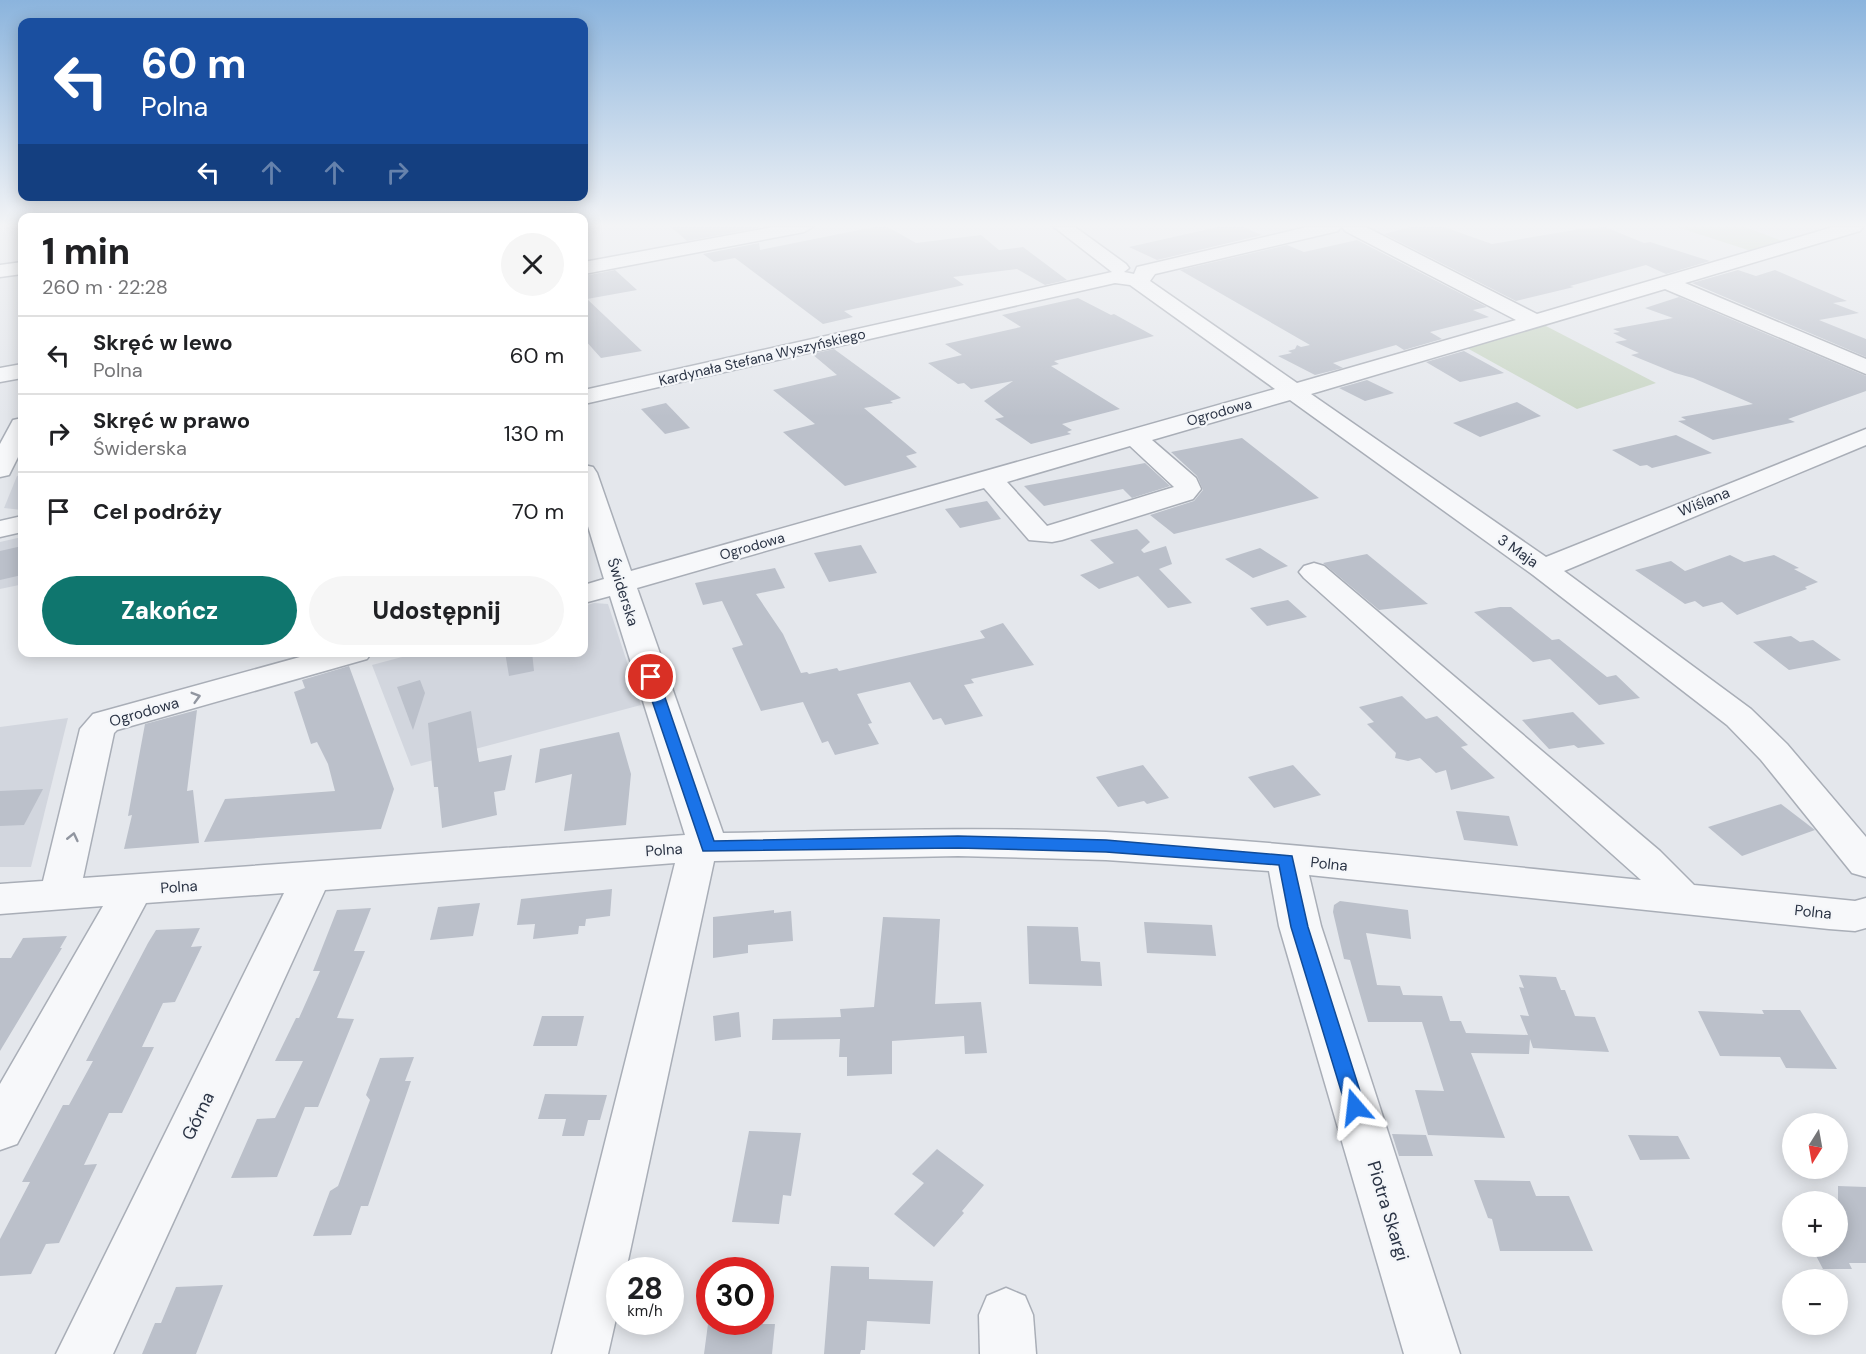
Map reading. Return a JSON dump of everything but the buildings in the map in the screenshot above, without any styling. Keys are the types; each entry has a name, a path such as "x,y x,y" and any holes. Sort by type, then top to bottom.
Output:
{"street":[{"name":"Kardynała Stefana Wyszyńskiego","path":"588,396 1057,290"},
{"name":"3 Maja","path":"1151,290 1543,569 1739,717 1774,752 1866,863"},
{"path":"1475,290 1533,320"},
{"name":"Ogrodowa","path":"588,593 1292,392 1637,290"},
{"path":"1685,290 1866,367"},
{"path":"0,375 18,372"},
{"path":"0,469 18,433"},
{"name":"Wiślana","path":"1543,569 1866,436"},
{"path":"989,478 1040,534 1052,534 1184,493 1188,489 1187,484 1134,437"},
{"name":"Świderska","path":"588,485 703,847"},
{"path":"0,530 18,525"},
{"path":"1314,572 1647,861 1683,899"},
{"name":"Ogrodowa","path":"60,894 97,729 105,722 339,657"},
{"name":"Polna","path":"0,898 133,891 703,847 958,842 1106,846 1286,860 1828,914 1866,913"},
{"path":"580,1354 703,847"},
{"name":"Piotra Skargi","path":"1286,860 1300,927 1432,1354"},
{"name":"Górna","path":"84,1354 303,896 309,877"},
{"path":"0,1129 133,891"}],"shaded area":[{"path":"17,476 18,510 4,508"},
{"path":"18,538 18,585 0,589 0,542"},
{"path":"608,604 641,705 411,766 372,665 402,657 588,657 588,605"},
{"path":"68,718 31,867 0,867 0,727"}],"green space":[{"path":"1544,325 1656,383 1577,409 1467,348"}],"route":[{"path":"651,677 708,847 958,842 1106,846 1286,860 1300,927 1355,1107"}]}
